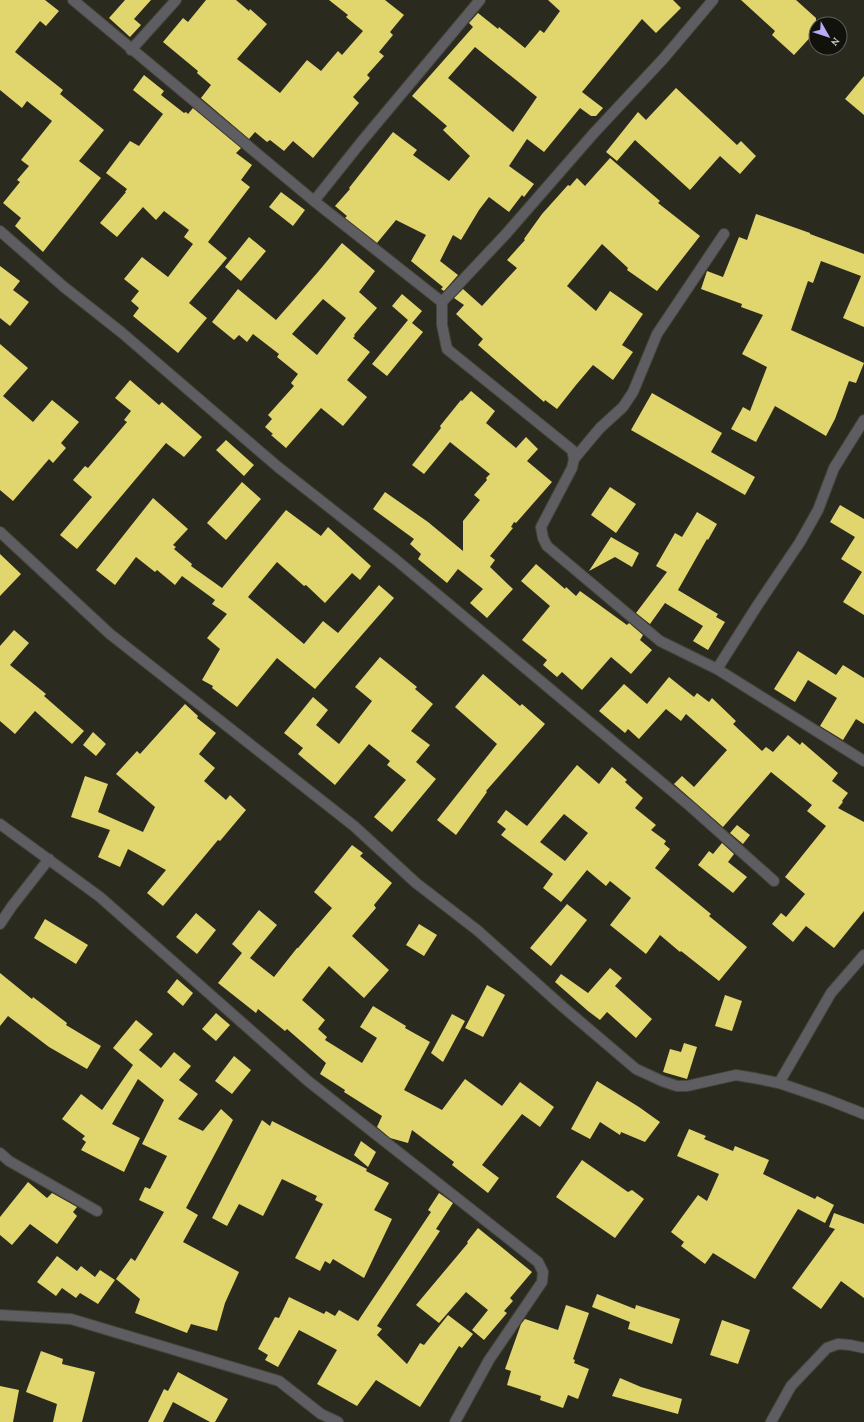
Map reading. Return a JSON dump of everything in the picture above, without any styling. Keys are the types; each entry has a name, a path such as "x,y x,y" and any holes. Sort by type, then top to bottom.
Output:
{"street":[{"path":"73,0 131,50 314,201 442,302"},
{"path":"131,50 176,0"},
{"path":"314,201 480,0"},
{"path":"713,0 664,58 594,133 506,235 442,302 442,325 447,350 572,450 574,459 572,468 541,527 543,538 547,546 660,641 717,669 864,761"},
{"path":"0,231 64,287 121,332 278,466 395,559 691,807 774,881"},
{"path":"574,459 600,428 623,407 633,392 657,334 724,234"},
{"path":"717,669 800,542 818,510 834,468 864,420"},
{"path":"0,532 110,634 354,826 416,883 477,930 563,1007 636,1069 677,1086 687,1086 736,1075 779,1083 864,1114"},
{"path":"0,824 100,897 308,1081 538,1262 543,1272 542,1282 489,1360 455,1422"},
{"path":"0,924 12,906 49,860"},
{"path":"779,1083 831,993 864,955"},
{"path":"0,1153 9,1161 97,1211"},
{"path":"0,1315 71,1319 278,1381 321,1414 338,1422"},
{"path":"771,1422 791,1386 827,1348 838,1344 864,1348"}],"building":[{"path":"0,0 45,0 59,11 46,26 40,21 15,52 63,90 60,94 104,130 79,161 101,178 43,252 15,226 21,218 3,203 20,182 17,180 29,166 21,160 52,121 27,101 22,108 0,90"},
{"path":"125,0 151,0 134,19 141,25 130,37 109,18"},
{"path":"206,0 236,0 249,11 250,9 267,24 237,59 280,93 307,60 321,71 338,51 342,55 363,31 346,17 348,15 329,0 385,0 404,15 390,32 393,35 379,52 384,56 367,75 370,78 353,97 359,103 313,158 293,141 284,151 270,140 267,142 255,132 249,139 201,98 211,85 197,73 198,71 163,42 183,18 188,22"},
{"path":"548,0 673,0 681,8 656,33 642,19 582,92 603,108 596,116 591,116 580,108 544,152 527,139 509,166 534,184 524,197 522,195 509,212 489,197 479,210 461,240 453,235 440,261 458,275 444,291 441,289 443,287 411,261 426,235 396,220 377,243 345,218 347,216 335,206 350,189 349,188 393,132 417,150 413,155 449,181 470,156 443,130 447,126 412,96 473,27 469,23 478,13 498,29 499,27 525,48 540,30 544,33 560,11","holes":["475,47 537,97 513,132 448,78"]},
{"path":"741,0 796,0 814,16 808,16 808,40 794,55 772,35 775,31"},
{"path":"144,75 164,91 161,95 184,113 186,112 188,114 193,108 241,148 236,153 252,165 241,180 250,187 208,242 227,258 189,303 207,318 178,353 133,316 139,308 131,301 139,291 124,279 142,257 168,277 193,244 184,237 189,230 164,211 156,220 143,207 117,237 100,223 127,189 106,173 130,141 139,146 163,114 133,90"},
{"path":"864,76 864,115 845,99"},
{"path":"676,88 737,145 741,141 756,156 740,174 720,156 690,190 635,140 617,161 606,152 638,112 646,120"},
{"path":"610,158 660,201 658,203 700,236 657,291 627,270 628,268 602,244 567,286 596,311 610,291 643,314 622,345 633,352 613,380 593,365 557,409 545,400 544,402 478,345 483,339 456,314 464,305 454,298 463,289 482,306 517,268 507,260 525,240 524,239 542,214 568,185 570,186 577,178 585,186"},
{"path":"281,192 305,210 293,226 269,207"},
{"path":"756,214 864,254 864,327 843,318 861,276 821,261 813,283 808,281 791,330 864,363 856,383 849,381 835,419 826,436 775,406 756,442 731,429 743,407 750,411 767,367 742,354 763,315 741,307 742,304 701,289 707,271 723,277 739,237 747,240"},
{"path":"249,237 266,251 241,281 225,267"},
{"path":"342,243 375,271 359,292 377,308 353,338 370,352 347,380 367,397 343,426 321,408 286,448 271,435 273,434 265,427 272,419 268,415 294,386 291,383 298,374 277,357 279,354 253,334 247,342 239,335 234,340 212,322 238,289 276,320","holes":["323,299 346,318 317,355 292,334"]},
{"path":"0,266 20,281 13,290 29,302 10,326 0,318"},
{"path":"402,294 422,311 412,323 423,332 387,376 372,364 408,320 392,306"},
{"path":"0,344 28,368 3,396 33,422 52,400 79,422 61,443 66,448 53,463 49,459 13,501 0,490"},
{"path":"130,380 159,405 162,402 202,437 184,457 166,443 77,549 60,535 92,497 73,480 85,466 88,468 127,422 124,420 131,411 115,398"},
{"path":"471,391 495,411 486,423 516,448 526,437 538,449 527,461 552,482 516,523 514,522 511,527 513,528 490,556 495,560 490,567 513,589 487,618 470,603 483,589 458,569 447,583 418,559 421,554 410,544 414,539 373,509 385,492 428,522 463,551 463,521 480,500 474,495 487,480 486,478 490,474 450,442 424,474 412,465 441,428 440,426 461,400 462,401"},
{"path":"652,393 722,433 711,452 755,477 745,495 631,430"},
{"path":"226,440 254,465 244,476 216,450"},
{"path":"242,482 261,499 226,540 207,523"},
{"path":"610,487 636,504 616,533 591,515"},
{"path":"153,498 188,529 173,545 176,547 174,549 192,564 191,566 222,588 286,510 321,536 328,527 371,566 360,580 352,573 325,603 306,585 304,586 277,562 248,597 304,644 323,621 338,633 379,585 394,598 315,689 277,658 237,707 212,688 213,686 202,680 220,649 207,638 227,614 212,604 215,600 182,576 175,585 157,570 155,572 136,557 115,585 96,570"},
{"path":"840,505 864,519 864,615 843,602 862,572 841,559 855,537 830,522"},
{"path":"697,512 717,524 678,590 718,614 716,617 725,622 708,650 693,641 703,626 665,603 650,624 636,613 667,572 656,566 675,533 682,537"},
{"path":"611,537 639,553 632,567 615,557 589,571"},
{"path":"0,554 21,574 0,596"},
{"path":"536,564 565,589 566,587 576,596 580,591 627,625 629,623 643,635 640,640 652,650 631,674 611,657 582,690 562,672 557,677 543,665 547,660 522,640 550,606 521,581"},
{"path":"14,630 29,643 10,665 46,694 44,696 84,731 72,744 35,711 15,734 0,721 0,646"},
{"path":"798,651 836,675 843,665 864,678 864,724 856,719 843,740 820,726 837,698 808,680 795,702 774,689"},
{"path":"380,657 417,687 415,689 433,704 411,731 430,745 416,762 436,779 392,832 374,817 406,780 387,765 390,761 369,744 335,785 298,754 303,748 284,733 313,697 328,710 316,725 339,744 372,701 355,687"},
{"path":"483,674 520,706 522,704 545,724 486,791 487,792 456,835 437,820 497,744 455,707"},
{"path":"669,677 694,697 697,693 709,702 712,698 736,721 733,724 762,751 766,747 773,752 788,735 800,745 802,742 838,773 832,781 848,793 838,808 864,822 864,911 834,948 806,926 793,942 772,924 781,913 786,917 805,894 785,877 826,826 807,811 812,805 771,772 723,827 674,784 682,776 694,787 727,750 686,714 681,721 666,709 639,739 628,729 625,733 599,711 624,684 647,704"},
{"path":"185,704 198,716 197,718 216,733 199,754 215,768 204,781 226,800 230,795 246,810 220,841 218,840 163,906 147,893 166,870 128,849 120,867 98,857 110,830 71,817 85,776 108,784 98,812 143,832 155,807 116,774 137,751 140,754"},
{"path":"93,732 106,744 96,756 83,745"},
{"path":"577,765 599,784 612,767 627,780 625,782 643,798 635,808 656,825 651,830 666,841 664,844 670,849 655,868 711,914 709,916 747,947 719,981 660,935 646,954 610,925 631,898 610,881 606,886 587,870 561,902 543,888 553,874 501,835 506,829 497,822 506,810 527,826","holes":["564,814 588,833 565,861 540,842"]},
{"path":"737,825 750,835 743,844 730,833"},
{"path":"722,843 734,854 728,862 747,877 733,893 698,865 709,851 713,854"},
{"path":"352,845 363,853 360,856 392,883 374,905 376,908 352,936 389,970 364,998 329,966 302,1000 325,1020 318,1029 327,1037 325,1040 362,1063 377,1038 360,1027 373,1006 406,1026 405,1028 430,1042 404,1090 442,1110 465,1079 502,1106 520,1082 554,1107 540,1127 522,1114 482,1165 499,1178 488,1193 452,1165 454,1162 412,1130 408,1143 390,1138 377,1127 382,1116 344,1092 345,1090 320,1074 326,1063 287,1029 285,1031 258,1009 256,1013 218,983 242,953 232,944 259,910 277,925 250,958 274,977 332,908 314,892"},
{"path":"567,904 587,920 551,966 530,948"},
{"path":"196,913 216,930 197,954 176,937"},
{"path":"45,919 88,945 76,964 34,938"},
{"path":"419,924 437,935 424,956 406,945"},
{"path":"610,968 622,978 615,986 652,1019 636,1038 607,1012 600,1020 555,982 561,974 588,993"},
{"path":"0,973 32,999 33,997 67,1023 66,1025 101,1046 87,1069 49,1047 8,1016 0,1026"},
{"path":"177,979 193,993 183,1006 167,992"},
{"path":"487,985 505,995 483,1037 465,1028"},
{"path":"725,995 742,1001 732,1031 715,1026"},
{"path":"216,1013 230,1025 216,1041 202,1029"},
{"path":"452,1014 465,1021 443,1062 431,1053"},
{"path":"136,1020 153,1034 139,1050 161,1068 174,1052 191,1066 179,1080 198,1094 178,1119 203,1131 221,1109 233,1120 186,1208 198,1215 183,1242 239,1272 225,1303 217,1331 191,1324 187,1333 135,1313 140,1299 116,1279 131,1258 135,1261 164,1212 139,1200 145,1187 150,1189 167,1156 142,1144 164,1100 138,1079 112,1124 140,1138 124,1172 81,1150 86,1142 82,1139 85,1136 62,1119 81,1094 102,1110 133,1065 113,1048"},
{"path":"684,1043 697,1047 687,1079 663,1072 670,1049 681,1052"},
{"path":"234,1056 251,1070 232,1094 215,1081"},
{"path":"597,1081 660,1122 645,1142 621,1132 620,1135 600,1122 590,1139 571,1129"},
{"path":"262,1120 270,1126 272,1121 367,1169 366,1171 389,1183 374,1210 392,1219 364,1278 333,1259 330,1264 325,1261 320,1271 295,1258 323,1204 315,1200 317,1196 282,1179 263,1216 239,1204 227,1226 212,1218"},
{"path":"689,1129 706,1136 704,1139 733,1151 735,1146 769,1160 763,1174 815,1199 817,1196 834,1205 825,1223 798,1209 755,1279 713,1253 705,1264 681,1246 684,1242 671,1232 698,1195 707,1201 719,1174 677,1156"},
{"path":"361,1141 376,1152 368,1167 354,1155"},
{"path":"582,1160 628,1192 632,1190 644,1199 615,1238 556,1197"},
{"path":"28,1182 47,1198 52,1193 77,1207 73,1212 77,1216 57,1244 30,1224 12,1245 0,1235 0,1217"},
{"path":"439,1193 453,1203 436,1229 440,1231 377,1326 382,1329 377,1335 407,1364 420,1343 424,1345 448,1315 473,1334 462,1348 459,1346 420,1407 376,1380 357,1406 317,1384 337,1350 299,1330 278,1367 265,1360 268,1355 258,1349 275,1317 279,1318 289,1297 324,1314 326,1311 335,1316 339,1310 358,1321 431,1212 428,1210"},
{"path":"834,1213 864,1224 864,1298 841,1281 821,1309 792,1288 835,1229 829,1227"},
{"path":"478,1228 532,1272 510,1298 513,1301 504,1311 507,1313 484,1340 472,1330 488,1310 466,1292 439,1323 416,1305 468,1243 467,1242"},
{"path":"57,1256 77,1271 81,1266 95,1277 100,1270 115,1280 98,1304 80,1293 76,1298 62,1288 56,1296 37,1282"},
{"path":"597,1294 635,1309 636,1305 680,1319 672,1344 628,1329 630,1322 592,1307"},
{"path":"566,1305 589,1313 573,1359 575,1360 574,1363 589,1369 578,1399 568,1395 563,1408 540,1400 541,1396 507,1385 511,1371 505,1369 521,1324 525,1319 558,1330"},
{"path":"722,1320 750,1330 738,1364 710,1355"},
{"path":"41,1351 63,1359 62,1364 95,1372 82,1422 53,1422 57,1404 26,1392"},
{"path":"178,1372 228,1399 215,1422 210,1422 173,1402 163,1422 148,1422 164,1389 168,1391"},
{"path":"620,1378 641,1387 682,1399 678,1414 612,1396"},
{"path":"0,1386 19,1390 13,1422 0,1422"}]}
